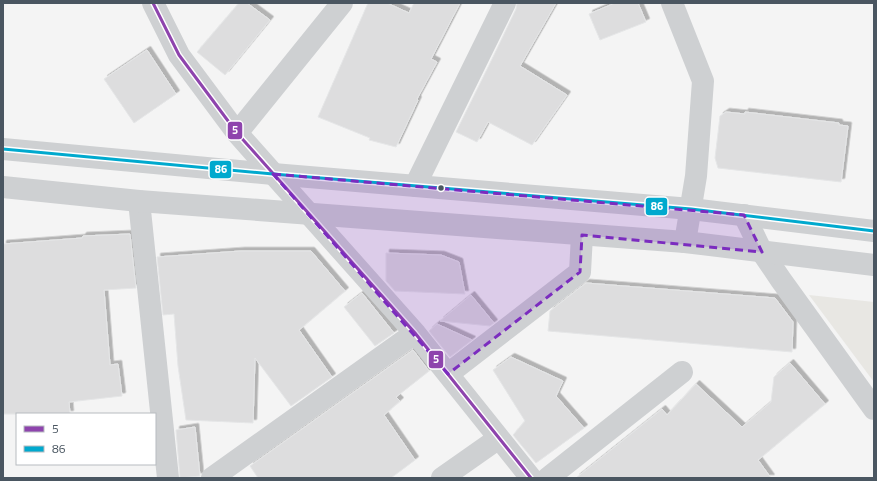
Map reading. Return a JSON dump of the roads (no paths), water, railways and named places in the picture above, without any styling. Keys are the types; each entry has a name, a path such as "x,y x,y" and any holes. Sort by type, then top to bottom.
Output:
{"street":[{"path":"152,3 179,55 237,133 415,333 530,478"},
{"path":"237,133 342,3"},
{"path":"415,186 505,3"},
{"path":"672,3 703,81 696,176 685,242"},
{"path":"3,149 273,174 691,209 874,231"},
{"path":"3,187 139,201 685,242 874,265"},
{"path":"139,201 168,478"},
{"path":"744,215 762,252 874,409"},
{"path":"448,374 580,272 582,235"},
{"path":"212,478 415,333"},
{"path":"548,478 682,372"},
{"path":"442,478 498,438"}]}
